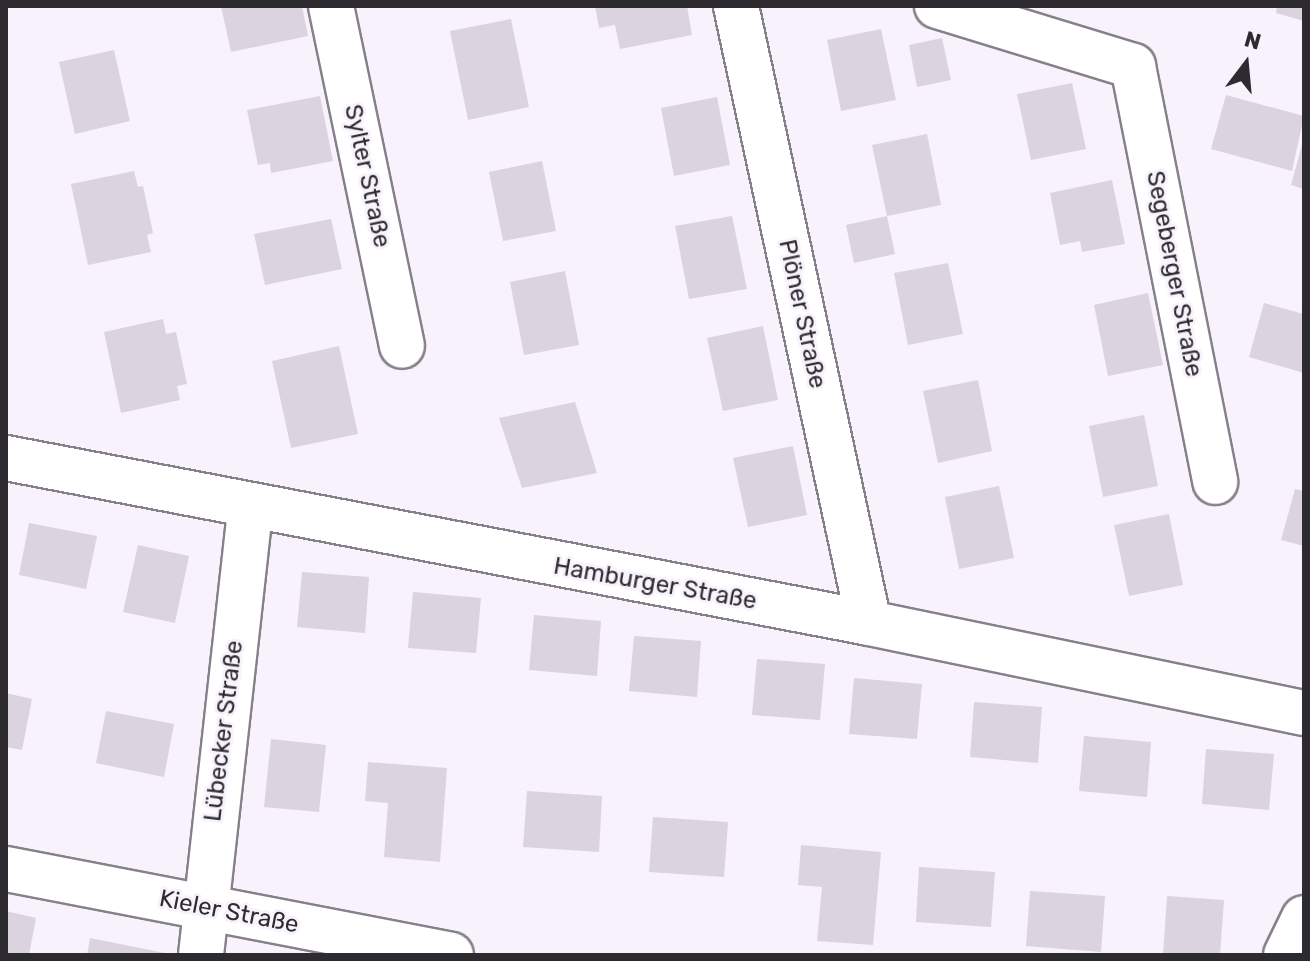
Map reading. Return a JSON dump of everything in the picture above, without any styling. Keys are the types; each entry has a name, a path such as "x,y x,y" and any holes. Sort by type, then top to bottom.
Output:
{"street":[{"name":"Sylter Straße","path":"331,6 402,346"},
{"name":"Plöner Straße","path":"736,6 869,623"},
{"name":"Segeberger Straße","path":"937,6 1133,66 1215,482"},
{"name":"Hamburger Straße","path":"6,458 250,508 869,623 1304,713"},
{"name":"Lübecker Straße","path":"201,955 250,508"},
{"name":"Kieler Straße","path":"6,869 451,955"},
{"path":"1286,955 1304,918"}],"building":[{"path":"221,6 302,6 308,36 231,52"},
{"path":"595,6 687,6 692,35 620,49 615,25 599,28"},
{"path":"1277,6 1304,6 1304,21 1276,13"},
{"path":"511,19 529,107 468,120 450,31"},
{"path":"881,29 896,100 841,111 827,40"},
{"path":"942,38 951,80 917,87 909,45"},
{"path":"114,50 130,121 75,134 59,62"},
{"path":"1072,83 1086,149 1031,160 1017,94"},
{"path":"1226,95 1304,116 1292,171 1211,149"},
{"path":"320,96 333,161 271,173 270,163 258,165 247,110"},
{"path":"717,97 730,165 674,176 661,108"},
{"path":"927,134 941,205 887,216 872,145"},
{"path":"1304,141 1304,189 1291,185"},
{"path":"542,161 556,231 503,241 489,172"},
{"path":"134,171 138,187 143,186 153,233 147,235 151,252 88,265 71,184"},
{"path":"1112,180 1125,244 1082,252 1080,241 1060,245 1050,193"},
{"path":"732,216 747,289 689,299 675,226"},
{"path":"887,216 895,254 854,263 846,225"},
{"path":"331,219 342,269 265,285 254,234"},
{"path":"948,263 963,334 908,345 894,273"},
{"path":"565,271 579,345 524,355 510,282"},
{"path":"1148,293 1163,365 1108,376 1094,305"},
{"path":"1264,303 1304,314 1304,373 1249,357"},
{"path":"163,319 166,334 176,332 187,384 177,386 180,400 121,413 104,332"},
{"path":"763,326 778,400 723,411 707,338"},
{"path":"339,346 358,434 291,448 272,361"},
{"path":"978,380 992,451 938,463 923,391"},
{"path":"575,402 597,473 522,488 499,418"},
{"path":"1144,415 1158,486 1103,497 1089,426"},
{"path":"793,446 807,515 748,527 733,458"},
{"path":"999,486 1014,558 959,569 945,497"},
{"path":"1295,489 1304,491 1304,546 1281,540"},
{"path":"1169,514 1183,585 1129,596 1114,525"},
{"path":"29,523 97,536 86,589 19,575"},
{"path":"138,545 189,556 175,623 123,612"},
{"path":"302,572 369,577 365,633 297,627"},
{"path":"413,592 481,598 476,653 408,648"},
{"path":"534,615 601,621 597,676 529,670"},
{"path":"634,636 701,641 697,697 629,691"},
{"path":"757,659 825,664 820,720 752,715"},
{"path":"854,678 922,684 917,739 849,734"},
{"path":"6,693 32,699 22,750 6,747"},
{"path":"974,702 1042,707 1038,763 970,757"},
{"path":"106,711 174,724 164,777 96,763"},
{"path":"1084,736 1151,742 1147,797 1079,791"},
{"path":"271,739 326,745 319,812 264,807"},
{"path":"1206,749 1274,754 1269,810 1202,804"},
{"path":"368,762 447,768 440,862 384,857 388,803 365,801"},
{"path":"527,791 602,796 599,852 523,847"},
{"path":"653,817 728,822 724,877 649,872"},
{"path":"801,845 881,852 873,945 817,941 822,887 798,885"},
{"path":"919,867 995,872 991,927 916,922"},
{"path":"1030,891 1105,896 1101,952 1026,946"},
{"path":"1167,896 1224,900 1220,955 1163,955"},
{"path":"6,911 36,918 29,955 6,955"},
{"path":"90,938 170,954 170,955 87,955"}]}
